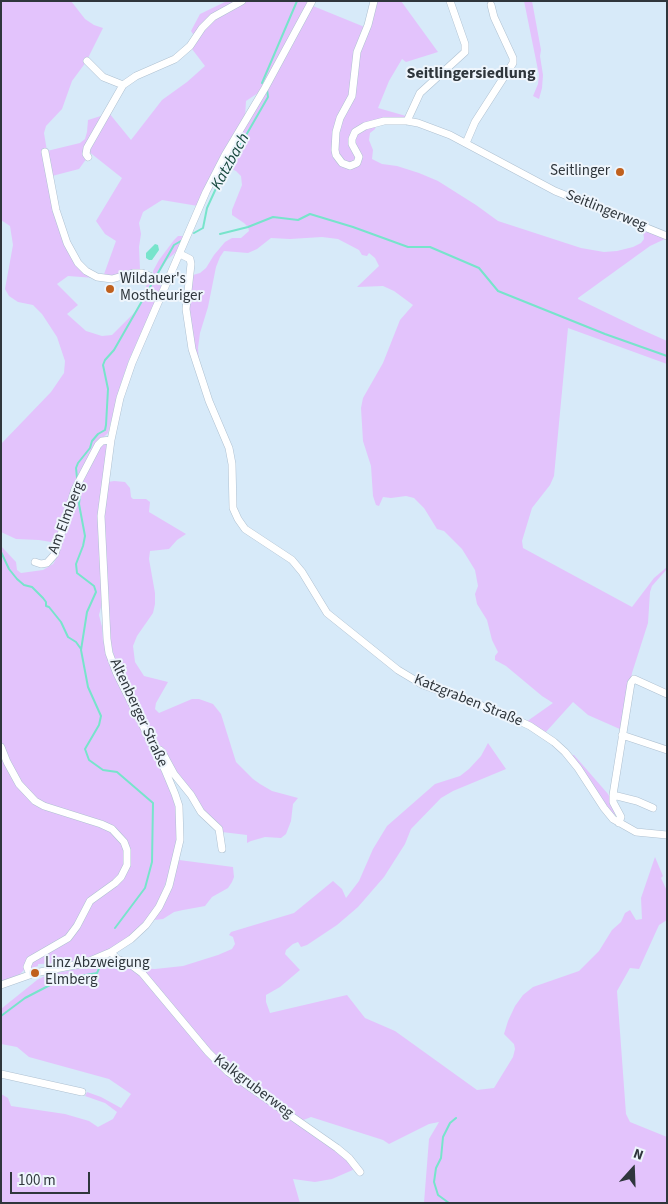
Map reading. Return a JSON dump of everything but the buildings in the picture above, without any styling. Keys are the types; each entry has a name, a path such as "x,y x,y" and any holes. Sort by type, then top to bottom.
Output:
{"street":[{"path":"88,156 86,154 87,148 123,85 136,76 175,59 190,46 202,28 213,18 242,1"},
{"name":"Altenberger Straße","path":"1,985 30,974 85,962 111,952 139,933 156,912 169,886 178,852 181,830 176,794 117,674 109,653 107,639 101,516 111,440 124,384 141,340 206,192 312,1"},
{"name":"Seitlingerweg","path":"374,1 368,25 357,52 352,96 340,118 336,132 334,145 338,159 346,165 355,165 357,163 359,157 352,144 352,139 355,132 365,126 372,123 407,121 433,128 466,143 555,191 667,236"},
{"path":"407,121 420,93 465,52 465,44 450,1"},
{"path":"466,143 475,122 513,63 513,58 494,17 491,5"},
{"path":"88,62 103,77 123,85"},
{"path":"45,152 56,210 67,243 78,263 86,271 104,279 142,273 167,283"},
{"name":"Katzgraben Straße","path":"180,254 190,259 191,264 186,309 188,334 209,401 229,448 232,464 234,508 241,524 250,533 286,555 297,566 322,607 332,619 408,678 511,716 530,726 554,742 571,758 604,808 618,822 636,832 667,835"},
{"name":"Am Elmberg","path":"35,562 47,563 55,554 78,485 98,445 102,441 111,440"},
{"path":"618,822 620,817 613,802 613,794 631,684 634,679 667,694"},
{"path":"622,735 667,750"},
{"path":"1,747 19,784 35,801 44,806 112,829 124,842 127,850 127,865 121,877 90,901 77,926 68,938 30,960 27,967 30,974"},
{"path":"155,750 162,752 174,774 191,795 201,812 219,829 222,849"},
{"path":"613,794 653,808"},
{"name":"Kalkgruberweg","path":"111,952 117,959 130,964 142,973 208,1052 228,1072 337,1148 349,1158 360,1172"},
{"path":"1,1074 82,1092"}],"shaded area":[{"path":"1,1 71,1 85,19 103,28 86,62 72,81 62,109 46,126 44,133 47,151 80,143 85,139 88,120 104,115 86,147 87,158 79,169 52,176 47,152 42,153 55,211 68,250 78,266 95,278 68,276 57,284 78,305 67,314 86,331 102,336 112,335 138,309 148,281 157,282 162,287 129,360 108,433 99,441 76,484 57,543 16,539 1,532 1,444 51,392 64,373 65,361 57,337 42,314 33,305 18,302 9,296 5,289 13,245 10,226 1,220"},
{"path":"227,1 309,1 258,93 246,101 245,117 198,206 162,200 143,212 139,223 141,234 139,247 140,269 113,277 103,277 116,241 105,234 96,221 122,178 88,151 109,113 131,140 162,100 205,66 192,49 197,32 193,34 191,31 200,14"},
{"path":"376,1 401,1 438,52 406,62 402,59 389,81 378,108 406,116 405,118 376,125 375,129 370,133 369,140 373,150 372,159 382,164 397,166 419,173 438,181 498,221 581,248 604,252 633,247 644,239 643,228 667,238 650,246 578,299 667,341 667,364 568,328 554,476 550,485 532,508 522,541 523,548 632,607 654,578 667,567 652,586 650,592 648,623 632,673 622,730 588,715 573,702 545,733 526,722 553,703 506,666 495,660 498,652 492,640 487,620 477,604 475,594 478,586 475,570 462,549 444,531 437,529 424,508 414,498 406,496 383,497 379,506 376,505 373,496 371,466 363,441 361,408 363,398 383,363 400,320 413,305 394,291 383,286 357,287 379,266 375,258 369,253 367,256 362,255 359,250 338,239 322,237 271,238 257,249 248,253 224,251 216,267 208,307 200,333 198,348 199,365 195,355 188,313 193,275 200,273 206,268 225,242 232,238 241,238 249,231 244,223 232,215 232,210 242,185 241,176 236,171 223,165 313,6 367,28"},
{"path":"524,1 532,1 541,50 543,75 539,99 533,96 538,84 539,75"},
{"path":"178,236 183,236 176,252 167,260 157,276 153,275 159,260"},
{"path":"155,244 158,245 159,250 152,260 149,260 146,258 146,253"},
{"path":"108,443 98,512 102,603 99,615 103,640 113,673 171,789 177,816 177,840 170,871 160,898 154,910 134,933 110,949 94,956 64,963 38,964 38,966 24,970 20,974 1,982 1,546 16,562 17,570 21,573 43,570 53,564 76,492 102,444"},
{"path":"108,482 125,482 130,488 133,499 146,499 150,502 149,512 186,534 169,549 150,551 149,559 155,604 153,613 137,636 133,646 135,662 144,676 168,682 156,703 155,709 159,713 192,699 199,699 213,704 221,714 236,762 253,779 272,791 298,798 293,804 291,821 286,834 281,838 265,837 247,843 247,835 222,832 183,784 163,749 155,745 118,670 110,641 104,532"},
{"path":"488,743 506,769 453,791 441,798 411,829 405,844 384,877 358,907 337,925 307,945 301,947 298,942 286,950 285,954 300,970 280,987 266,995 266,1002 270,1013 347,995 365,1018 395,1031 477,1090 494,1088 513,1057 514,1044 504,1034 515,1006 523,995 533,987 579,971 599,951 612,930 621,922 625,913 630,910 636,920 642,919 641,898 655,857 667,891 667,920 659,925 639,969 630,968 617,991 626,1114 630,1122 667,1137 667,1203 424,1203 429,1139 439,1122 429,1124 389,1144 383,1140 311,1117 301,1121 204,1051 344,1156 355,1169 332,1179 315,1182 293,1179 300,1203 1,1203 1,1094 8,1098 11,1106 65,1114 89,1121 98,1127 113,1119 117,1112 105,1103 85,1096 87,1092 121,1108 131,1094 109,1079 29,1057 17,1047 1,1044 1,1009 37,980 47,975 82,968 111,958 131,968 155,969 183,966 218,955 232,949 235,944 233,937 229,935 231,932 294,913 333,881 342,889 346,898 359,881 373,849 387,826 435,784 460,776 469,769 481,756"},
{"path":"570,755 574,755 608,794 615,808 616,815 611,813"},
{"path":"179,860 233,867 234,877 228,888 212,897 205,906 174,912 163,919 154,920 167,899"}],"waterway":[{"name":"Katzbach","path":"262,83 297,1"},
{"name":"Katzbach","path":"194,233 203,228 207,208 218,184 268,97 267,89"},
{"path":"220,234 248,227 273,217 298,220 310,214 408,247 430,247 479,268 498,291 605,334 667,356"},
{"name":"Katzbach","path":"77,478 76,468 78,463 90,448 92,441 105,430 108,389 103,365 105,360 114,350 174,245 181,241"},
{"name":"Katzbach","path":"79,487 79,504 85,536 76,564 77,573 94,586 96,592 87,612 81,650 88,687 101,716 99,725 85,749 89,760 103,770 117,772 153,803 152,862 145,888 115,928"},
{"path":"1,552 9,569 17,579 24,585 32,587 43,598 46,606 49,607 61,622 68,637 76,642 81,649"},
{"name":"Katzbach","path":"1,1016 25,998 52,984 97,973 101,964"},
{"path":"449,1203 438,1195 434,1182 436,1168 441,1158 443,1137 450,1123 456,1118"}],"place":[{"name":"Seitlinger","path":"620,172"},
{"name":"Wildauer's Mostheuriger","path":"110,289"},
{"name":"Linz Abzweigung Elmberg","path":"35,973"}],"district":[{"name":"Seitlingersiedlung","path":"471,74"}]}
